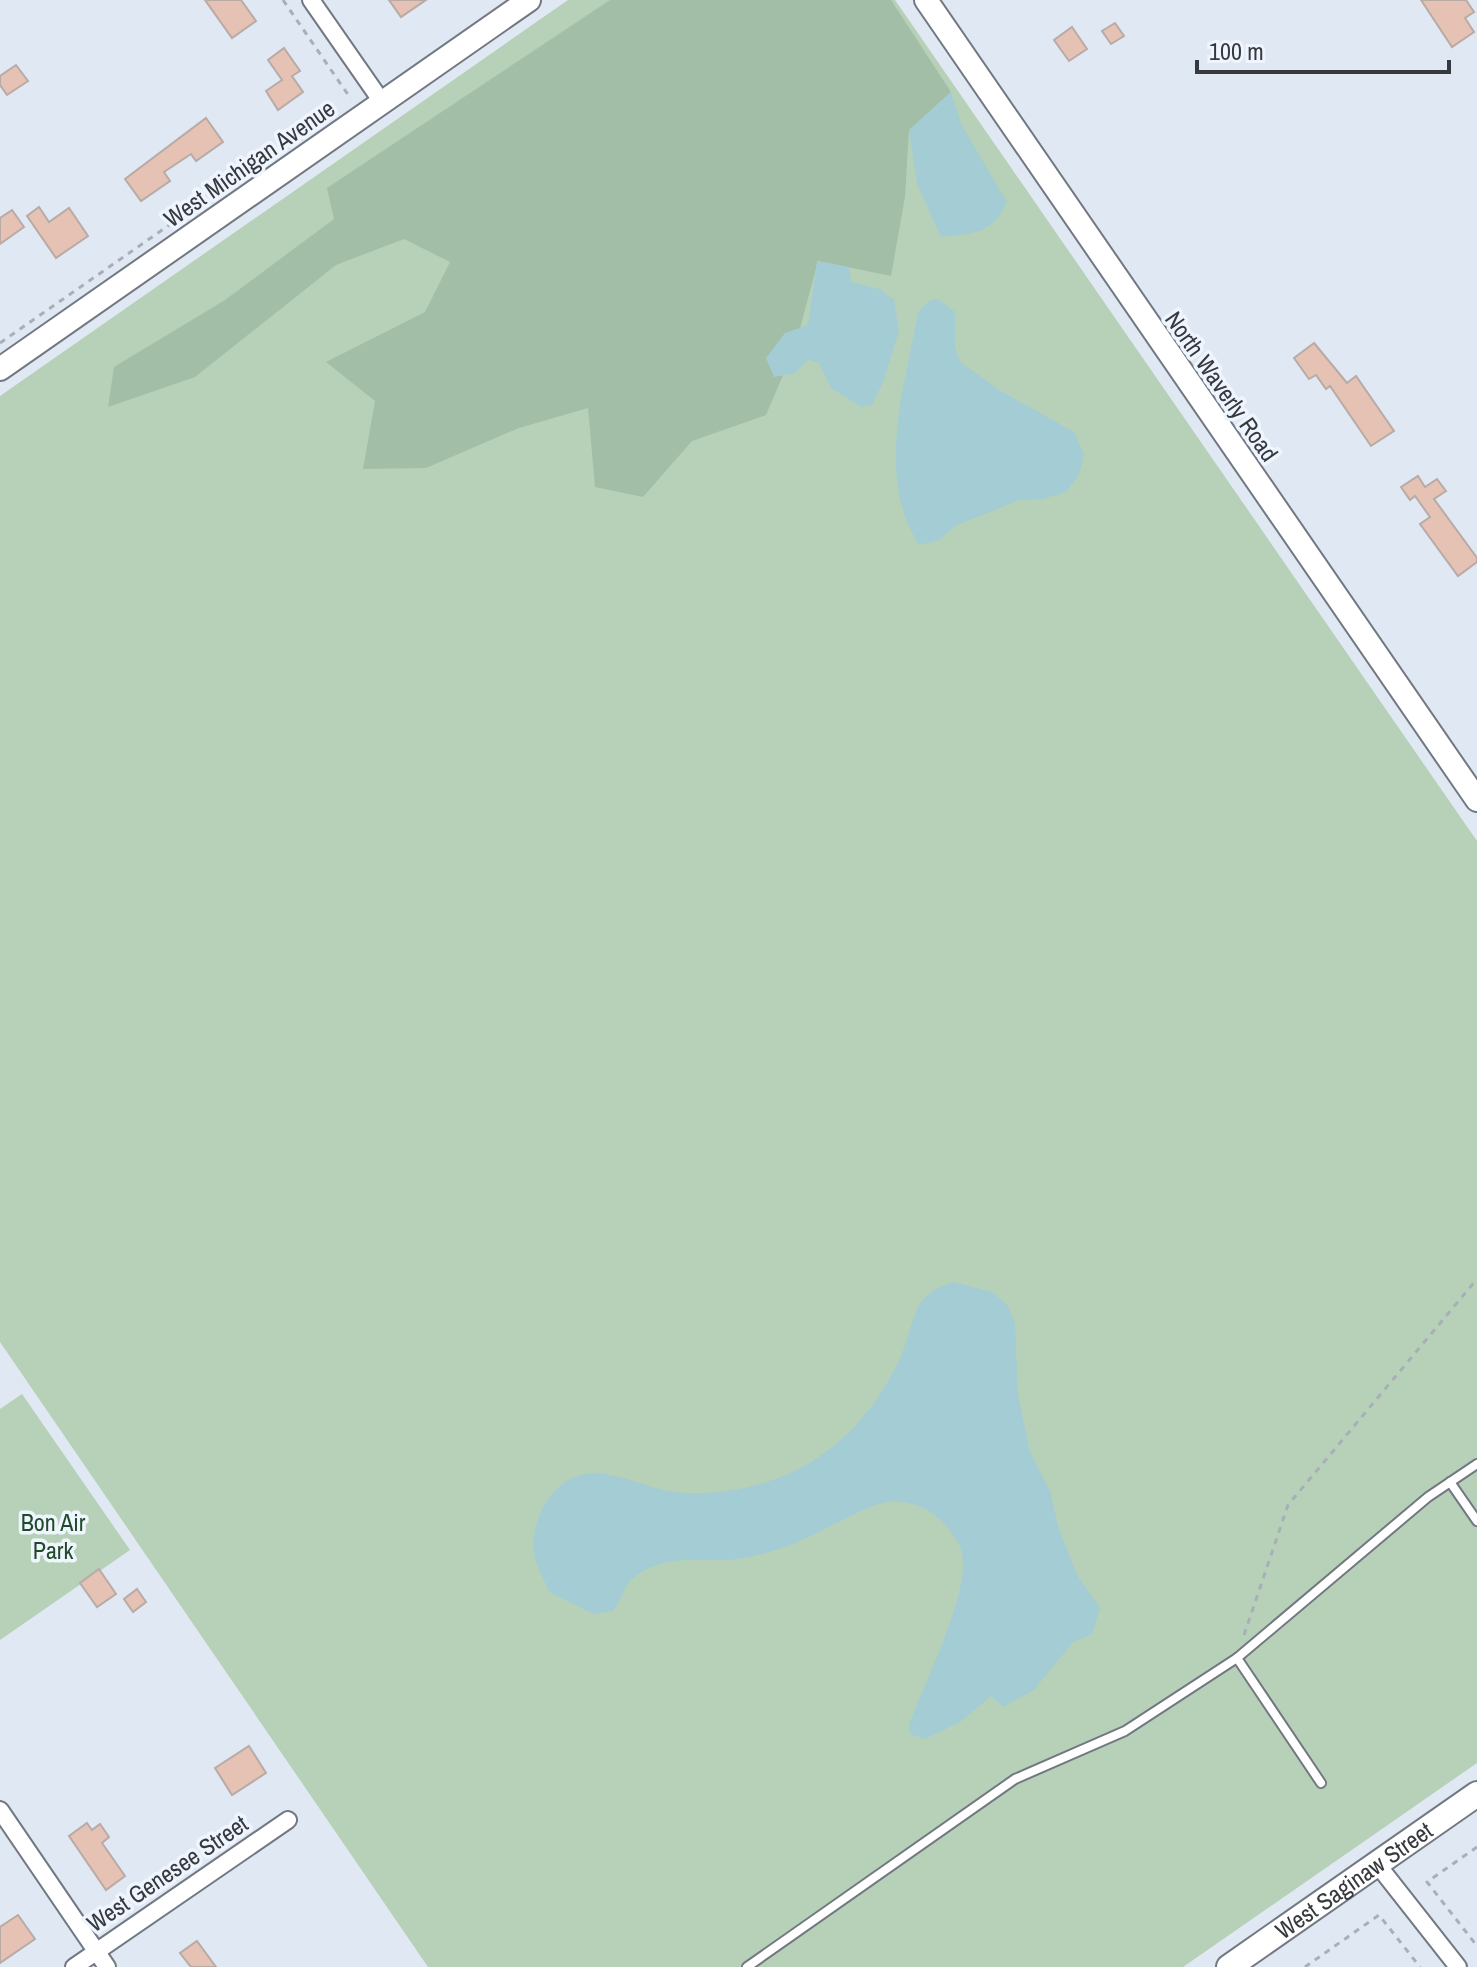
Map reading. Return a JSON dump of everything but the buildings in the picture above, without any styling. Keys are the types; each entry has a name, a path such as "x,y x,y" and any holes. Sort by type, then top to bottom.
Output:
{"main road":[{"name":"North Waverly Road","path":"926,0 1477,800"},
{"name":"West Michigan Avenue","path":"0,369 382,102 516,3"},
{"name":"West Saginaw Street","path":"1229,1967 1477,1794"}],"street":[{"path":"311,0 382,102"},
{"path":"0,1810 107,1967"},
{"name":"West Genesee Street","path":"74,1967 288,1820"},
{"path":"1377,1864 1458,1967"}],"lane":[{"path":"747,1967 1015,1779 1125,1731 1237,1658 1450,1482 1477,1464"},
{"path":"1450,1482 1477,1521"},
{"path":"1237,1658 1321,1783"}],"path":[{"path":"283,0 351,99"},
{"path":"1237,1658 1288,1505 1477,1279"},
{"path":"1477,1847 1427,1882 1477,1946"},
{"path":"1305,1967 1379,1915 1420,1967"}],"green space":[{"path":"568,0 895,0 1477,841 1477,1763 1183,1967 428,1967 0,1342 0,396"},
{"path":"610,0 891,0 951,92 909,130 905,197 891,276 818,261 795,347 766,415 692,441 643,497 595,487 588,408 519,428 426,468 363,469 375,401 326,362 425,312 450,262 404,239 336,265 195,377 108,407 114,367 225,300 334,219 327,188"},
{"name":"Bon Air Park","path":"22,1394 130,1550 0,1640 0,1409"}],"water":[{"path":"951,92 962,126 1007,202 988,227 973,233 941,237 917,184 909,130"},
{"path":"817,261 849,267 851,282 879,289 894,300 899,331 883,382 872,405 861,407 831,388 819,363 808,359 795,373 774,377 766,358 785,333 808,325"},
{"path":"938,299 955,312 955,347 960,362 1001,391 1074,432 1084,454 1079,475 1066,492 1043,499 1020,500 957,525 939,540 919,545 906,518 898,490 897,431 918,312 929,301"},
{"path":"953,1282 992,1292 1008,1306 1015,1324 1018,1395 1030,1452 1050,1491 1058,1526 1077,1575 1100,1608 1092,1634 1073,1642 1034,1690 1003,1707 991,1696 960,1722 925,1739 910,1734 909,1725 952,1618 963,1558 957,1541 942,1522 927,1510 908,1503 878,1504 794,1544 756,1556 677,1561 654,1566 628,1583 613,1611 594,1614 549,1592 535,1558 535,1533 543,1508 559,1487 569,1480 591,1473 664,1490 703,1493 743,1488 789,1474 830,1449 864,1416 901,1356 921,1302 929,1294"}]}
